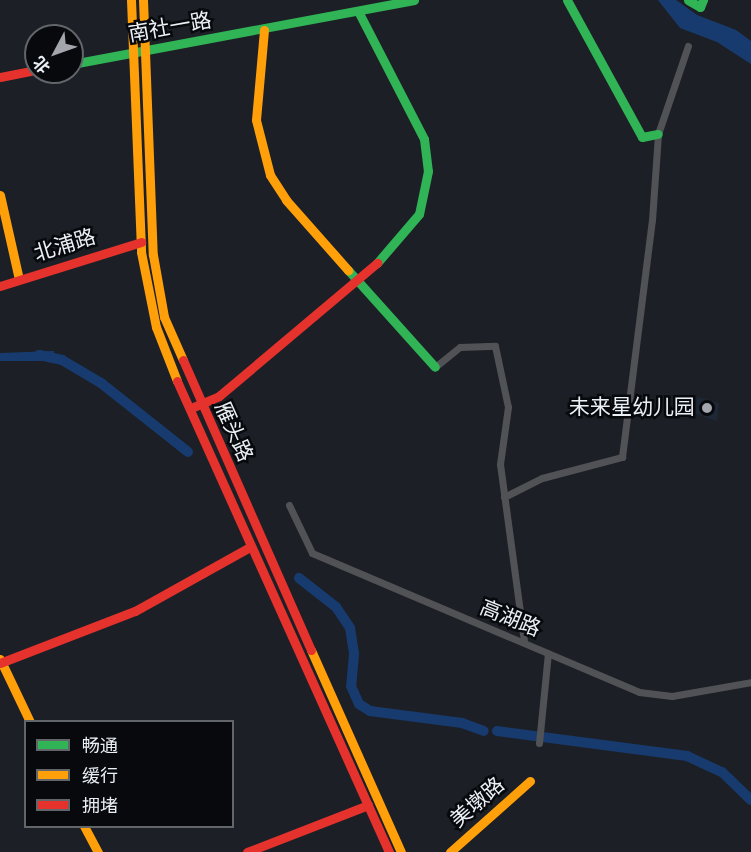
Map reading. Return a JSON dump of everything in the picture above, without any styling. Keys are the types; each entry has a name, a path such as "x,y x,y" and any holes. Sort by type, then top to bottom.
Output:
{"main road":[{"name":"雁头路","path":"131,0 141,242 153,318 250,547 389,852"},
{"name":"雁头路","path":"143,0 155,276 168,327 401,852"},
{"name":"南社一路","path":"84,62 264,30 414,0"},
{"path":"567,0 642,137 658,134"},
{"path":"688,0 700,6 703,0"},
{"path":"191,408 219,396 358,280 393,249 415,221 425,197 428,171 418,122 358,11"},
{"path":"264,30 256,120 265,165 281,194 435,367"},
{"path":"0,77 24,72"},
{"path":"0,195 19,279"},
{"name":"北浦路","path":"0,286 141,242"},
{"path":"29,720 0,662 135,611 250,547"},
{"name":"美墩路","path":"450,852 530,781"},
{"path":"247,852 368,804"},
{"path":"85,828 98,852"}],"street":[{"path":"504,497 542,478 622,457 652,220 658,134 688,46"},
{"path":"435,367 460,347 495,346 508,408 500,449 504,497 524,642"},
{"name":"高湖路","path":"289,505 312,554 649,695 676,695 751,682"},
{"path":"539,743 548,653"}],"shaded area":[{"name":"未来星幼儿园","path":"697,397 719,403 717,421 696,414"}],"water":[{"path":"658,0 676,0 697,15 736,30 751,41 751,64 717,42 680,28"},
{"path":"54,351 53,361 0,361 0,353"}],"waterway":[{"path":"39,355 62,360 101,383 188,452"},
{"path":"299,578 336,607 350,628 354,654 351,686 359,704 370,711 462,723 484,731"},
{"path":"497,731 687,756 722,772 751,800"}],"traffic: fast":[{"path":"84,62 414,0"},
{"path":"567,0 642,137 658,134"},
{"path":"688,0 700,7 703,0"},
{"path":"358,11 424,139 428,171 419,214 377,263"},
{"path":"348,270 435,367"}],"traffic: slow":[{"path":"131,0 141,252 156,327 177,381"},
{"path":"143,0 153,255 164,317 183,360"},
{"path":"264,30 256,120 270,175 286,200 348,270"},
{"path":"0,195 19,279"},
{"path":"311,650 401,852"},
{"path":"0,659 29,720"},
{"path":"450,852 530,781"},
{"path":"85,828 98,852"}],"traffic: jam":[{"path":"0,77 24,72"},
{"path":"0,286 141,242"},
{"path":"191,408 219,396 377,263"},
{"path":"183,360 311,650"},
{"path":"177,381 389,852"},
{"path":"0,663 135,611 250,547"},
{"path":"247,852 368,805"}],"place":[{"name":"未来星幼儿园","path":"707,408"}]}
